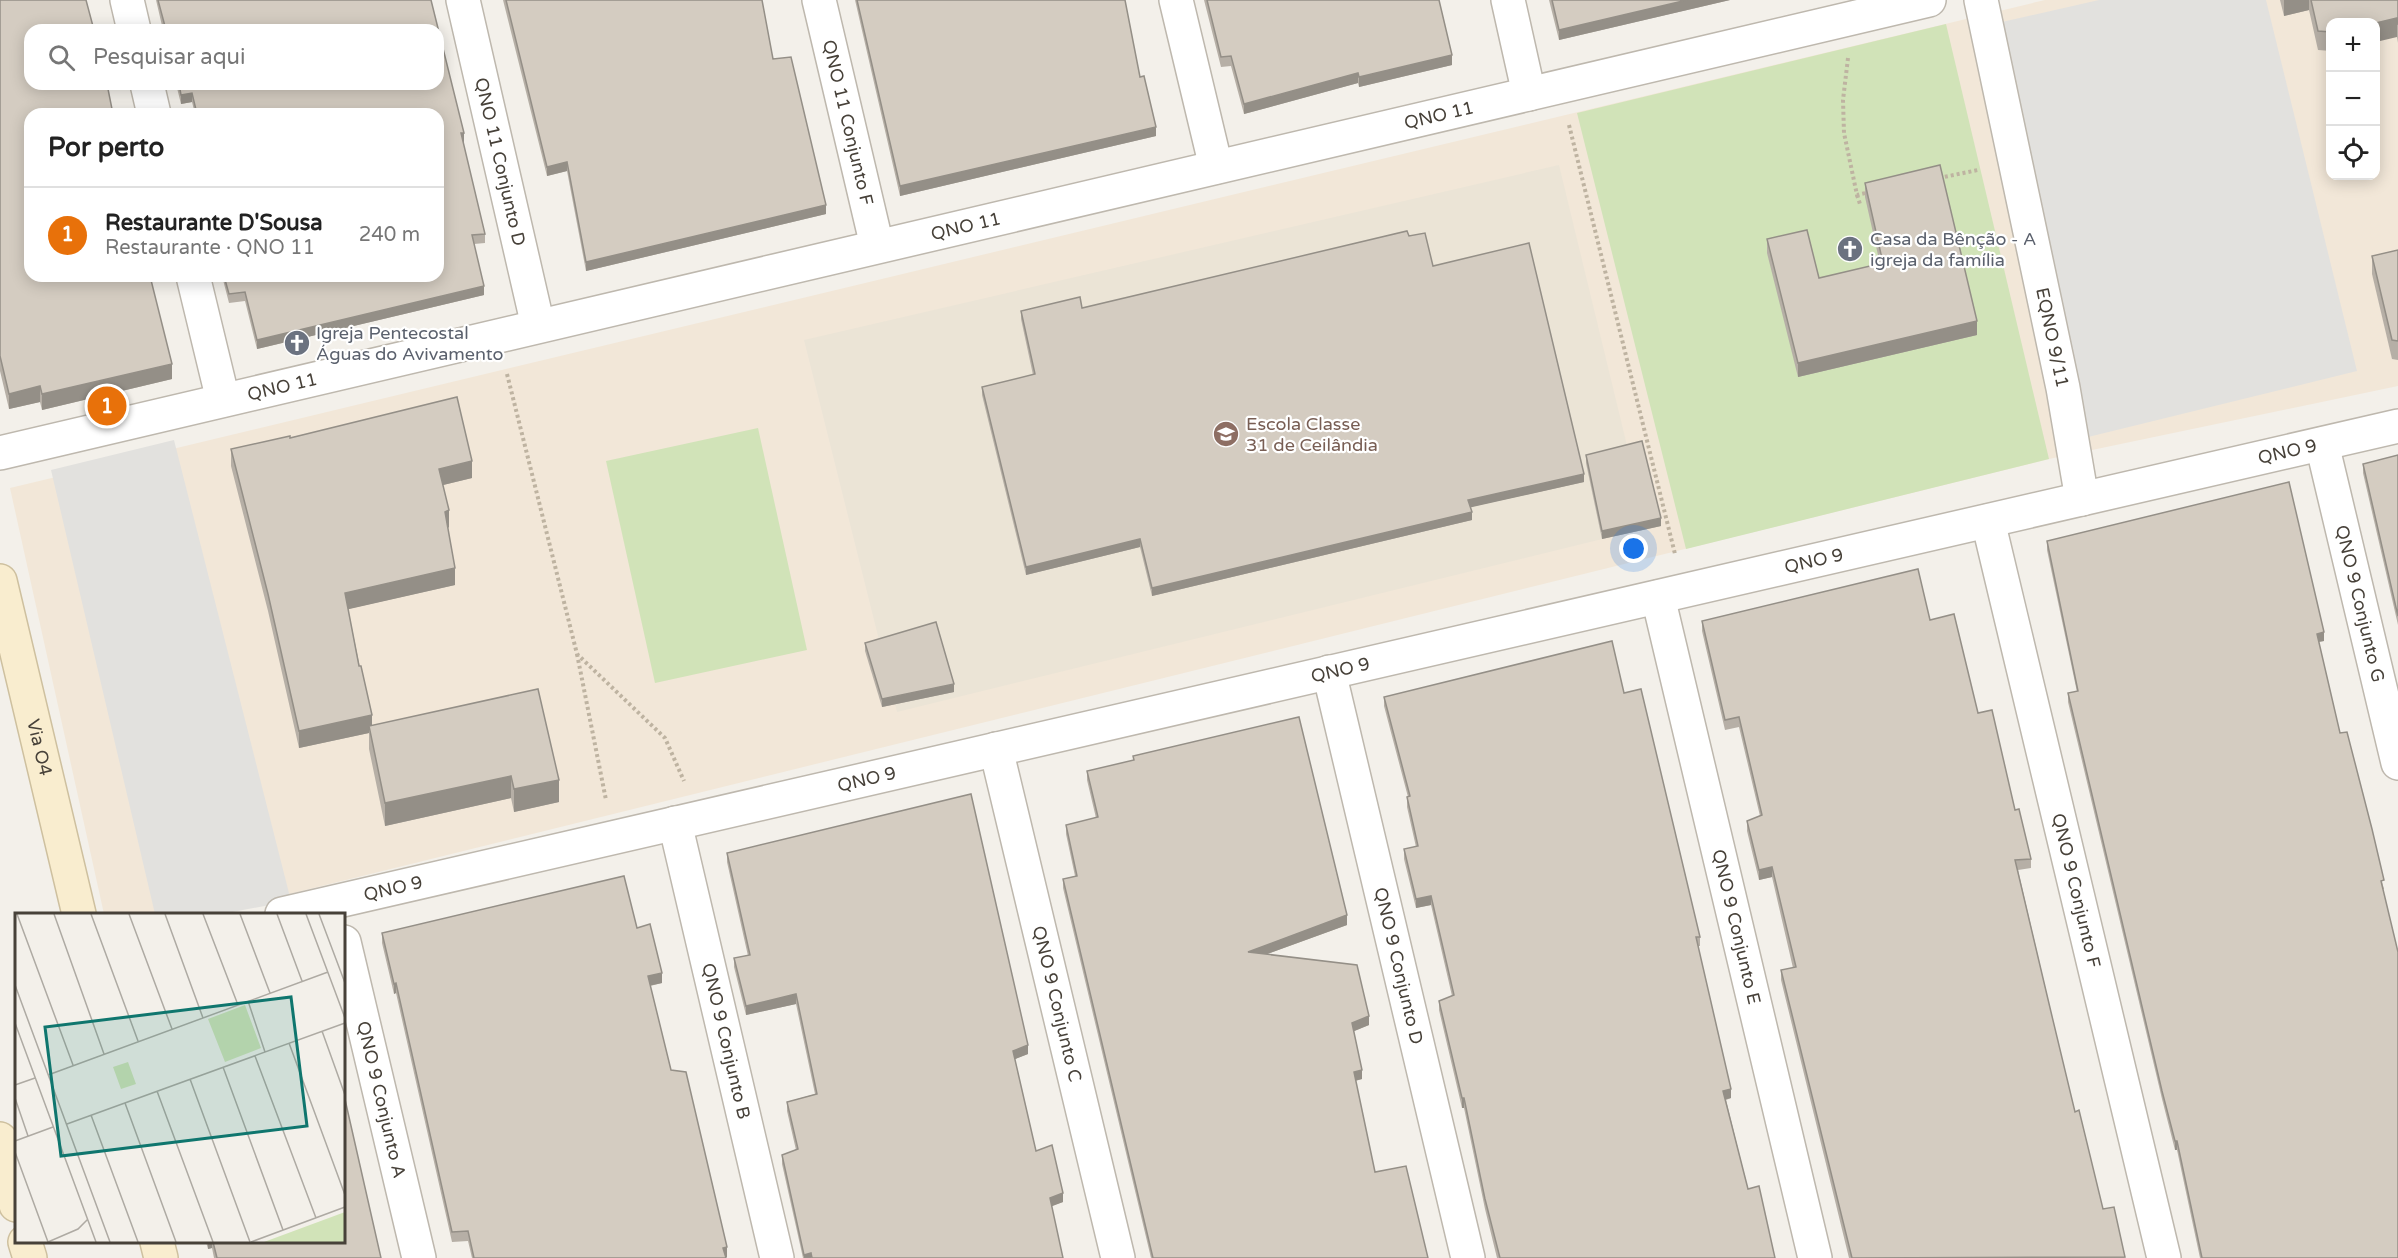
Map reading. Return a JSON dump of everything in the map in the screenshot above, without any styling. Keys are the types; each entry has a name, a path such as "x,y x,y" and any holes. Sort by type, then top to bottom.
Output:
{"main road":[{"name":"Via O4","path":"0,581 79,913"},
{"path":"0,1139 15,1201"},
{"path":"26,1243 30,1258"},
{"path":"158,1243 161,1258"}],"street":[{"path":"127,0 133,24"},
{"name":"QNO 11 Conjunto D","path":"463,0 538,326"},
{"name":"QNO 11 Conjunto F","path":"819,0 877,246"},
{"path":"1176,0 1216,167"},
{"path":"1508,0 1544,90"},
{"name":"QNO 11","path":"0,453 1544,90 1867,10 1929,0"},
{"name":"EQNO 9/11","path":"1981,0 2063,388 2082,499"},
{"path":"148,90 153,108"},
{"path":"194,282 223,400"},
{"name":"QNO 9","path":"300,913 335,909 687,820 2398,426"},
{"name":"QNO 9 Conjunto G","path":"2322,444 2398,763"},
{"name":"QNO 9 Conjunto F","path":"1988,521 2164,1258"},
{"name":"QNO 9 Conjunto E","path":"1671,594 1815,1258"},
{"name":"QNO 9 Conjunto D","path":"1329,672 1468,1258"},
{"name":"QNO 9 Conjunto C","path":"996,749 1118,1258"},
{"name":"QNO 9 Conjunto B","path":"687,820 777,1258"},
{"name":"QNO 9 Conjunto A","path":"345,946 419,1258"}],"path":[{"path":"1860,204 1844,133 1843,100 1867,10"},
{"path":"1544,90 1671,594"},
{"path":"1937,178 2016,162"},
{"path":"1857,195 1880,190"},
{"path":"497,336 577,654 613,838"},
{"path":"577,654 665,738 687,820"}],"shaded area":[{"path":"2045,0 2398,0 2398,386 2049,459 213,913 104,913 10,488"},
{"path":"2099,0 2266,0 2357,371 2080,439 1984,26"},
{"name":"Escola Classe 31 de Ceilândia","path":"1559,165 1647,528 897,712 804,340"},
{"path":"174,440 291,901 227,913 155,913 51,470"}],"green space":[{"path":"1946,24 2049,459 1686,549 1577,113"},
{"path":"758,428 807,650 655,683 606,461"}],"building":[{"path":"0,0 86,0 92,24 24,24 24,90 108,90 112,108 24,108 24,282 152,282 172,364 42,394 40,386 9,394 0,356"},
{"path":"158,0 431,0 437,24 164,24"},
{"path":"506,0 762,0 773,59 791,57 826,205 586,262 567,162 547,167"},
{"path":"857,0 1125,0 1140,77 1144,76 1156,127 900,186"},
{"path":"1207,0 1439,0 1452,55 1359,77 1358,73 1244,104 1231,56 1221,57"},
{"path":"1552,0 1687,0 1559,30"},
{"path":"2311,0 2398,0 2398,25 2397,18 2380,22 2380,18 2326,18 2326,32 2318,31"},
{"path":"444,52 485,234 472,235 484,286 257,340 245,292 229,294 226,282 444,282 444,108 196,108 192,93 181,95 180,90 444,90"},
{"path":"1940,165 1977,321 1798,363 1767,239 1807,230 1819,278 1883,263 1865,183"},
{"path":"1407,231 1409,236 1425,233 1433,266 1529,243 1584,474 1468,500 1472,512 1152,588 1140,539 1026,567 982,387 1035,374 1021,311 1080,297 1082,308"},
{"path":"2398,250 2398,341 2392,340 2372,256"},
{"path":"457,397 472,461 439,469 449,510 445,512 455,568 345,593 359,666 361,666 372,715 299,731 268,594 231,449 290,436 290,438"},
{"path":"1642,441 1661,518 1602,531 1586,455"},
{"path":"2398,455 2398,616 2363,464"},
{"path":"2289,482 2324,632 2317,634 2340,733 2347,732 2372,829 2384,880 2381,881 2398,952 2398,1258 2202,1258 2177,1141 2175,1141 2162,1091 2068,693 2078,691 2047,541"},
{"path":"1918,569 1930,620 1954,614 1978,713 1992,710 2015,810 2019,809 2031,859 2015,860 2075,1112 2079,1110 2103,1209 2114,1207 2125,1257 1852,1258 1781,970 1796,967 1772,867 1759,870 1747,821 1762,815 1739,717 1725,720 1702,621"},
{"path":"936,622 954,684 882,699 865,643"},
{"path":"1612,641 1624,693 1641,689 1700,937 1696,937 1731,1089 1723,1091 1748,1189 1759,1186 1775,1258 1500,1258 1464,1098 1462,1098 1439,1001 1454,995 1431,896 1416,899 1404,849 1418,846 1407,797 1410,796 1384,697"},
{"path":"538,689 559,780 514,789 511,776 385,803 369,726"},
{"path":"1299,717 1347,915 1248,952 1357,965 1369,1016 1352,1023 1362,1070 1354,1072 1375,1172 1406,1166 1428,1258 1153,1258 1063,879 1077,876 1066,825 1098,817 1087,771 1134,760 1133,756"},
{"path":"971,794 1028,1045 1013,1051 1036,1151 1052,1145 1063,1193 1050,1198 1063,1258 812,1258 811,1253 804,1255 782,1155 798,1149 787,1102 817,1094 796,994 746,1006 734,958 750,955 727,853"},
{"path":"624,876 637,928 650,924 662,973 648,976 671,1070 686,1072 727,1247 723,1248 726,1258 474,1258 468,1231 452,1232 396,983 394,984 382,933"},
{"path":"345,1099 381,1258 217,1258 213,1243 345,1243"}],"place":[{"name":"Casa da Bênção - A igreja da família","path":"1850,249"},
{"name":"Igreja Pentecostal Águas do Avivamento","path":"297,343"},
{"name":"Restaurante D'Sousa","path":"107,406"},
{"name":"Escola Classe 31 de Ceilândia","path":"1226,434"}]}
